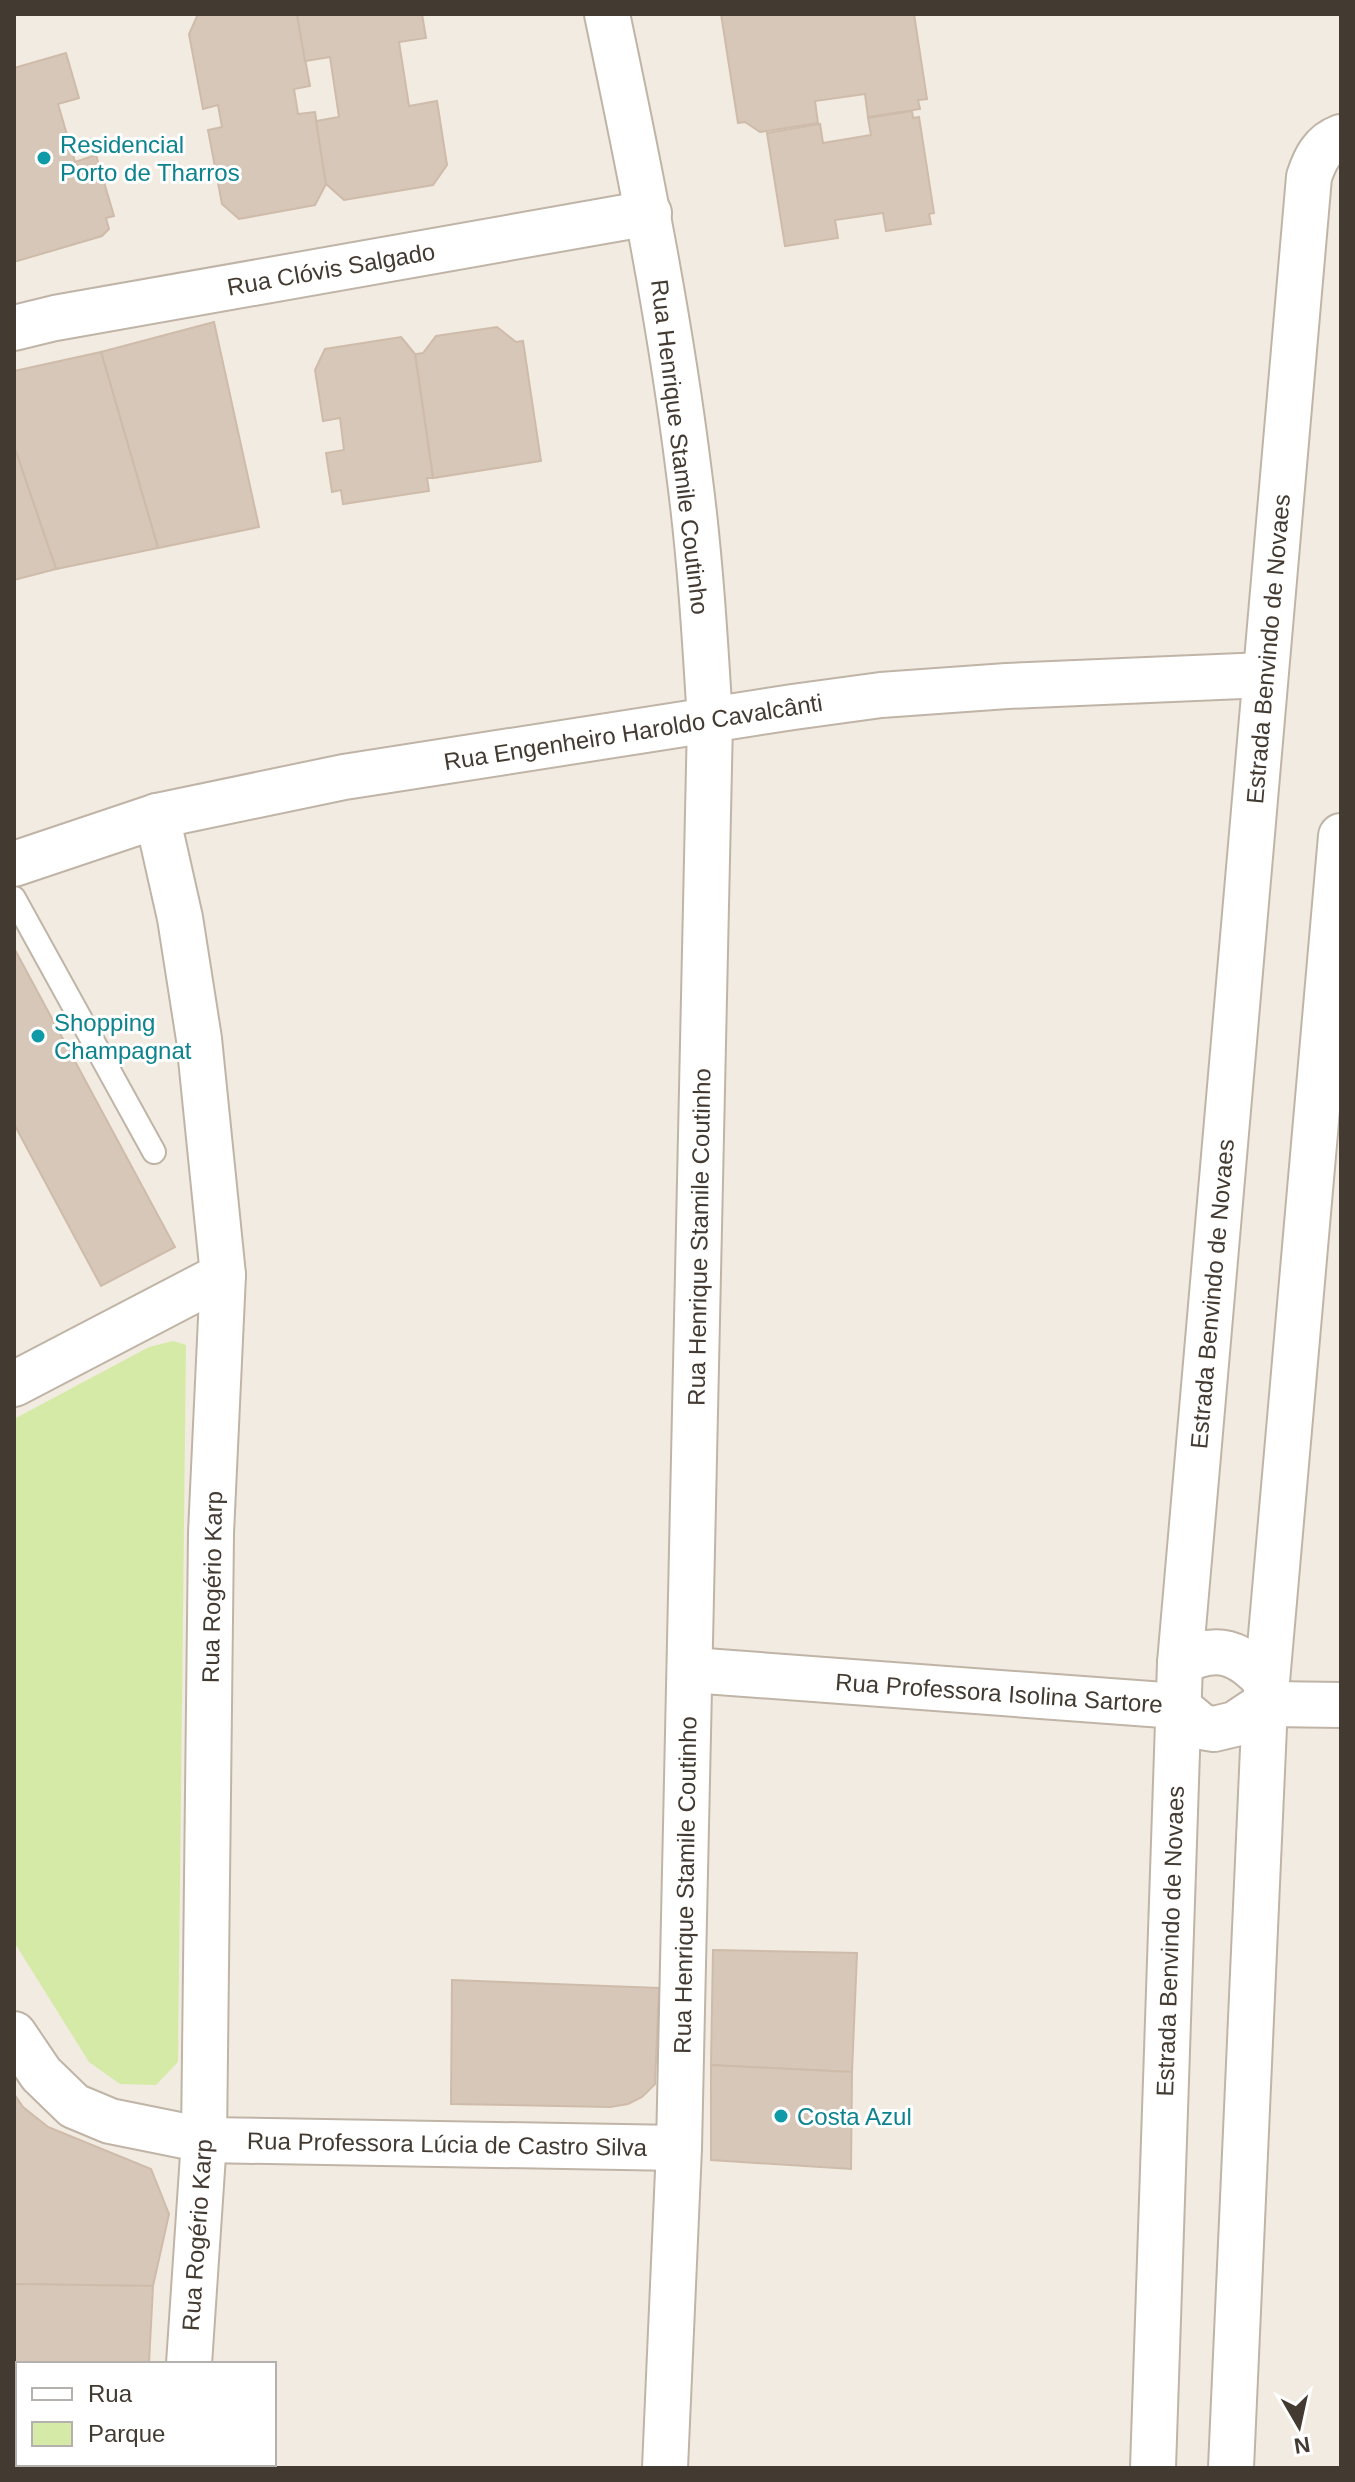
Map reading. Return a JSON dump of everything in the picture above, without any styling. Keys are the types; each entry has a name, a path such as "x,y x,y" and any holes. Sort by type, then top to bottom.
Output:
{"street":[{"name":"Rua Henrique Stamile Coutinho","path":"607,14 649,213 689,472 701,581 710,721 679,2148 665,2468"},
{"name":"Estrada Benvindo de Novaes","path":"1153,2468 1180,1663 1309,177 1315,157 1331,141 1341,137"},
{"name":"Rua Clóvis Salgado","path":"14,328 55,318 649,213"},
{"name":"Rua Engenheiro Haroldo Cavalcânti","path":"14,864 157,816 344,777 881,695 1007,686 1265,675"},
{"name":"Rua Rogério Karp","path":"157,816 180,918 199,1039 223,1275 211,1533 204,2140 189,2362"},
{"path":"1231,2468 1265,1692 1341,836"},
{"path":"14,1384 223,1275"},
{"path":"1180,1663 1204,1653 1238,1655 1250,1663 1265,1692"},
{"name":"Rua Professora Isolina Sartore","path":"691,1670 1177,1706 1202,1727 1214,1729 1235,1724 1265,1692"},
{"path":"1265,1692 1341,1705"},
{"name":"Rua Professora Lúcia de Castro Silva","path":"14,2034 41,2074 74,2106 110,2121 204,2140 679,2148"}],"lane":[{"path":"14,898 154,1152"}],"green space":[{"path":"173,1341 186,1345 178,2062 156,2085 120,2084 89,2062 14,1942 14,1419 149,1347"}],"building":[{"path":"198,14 297,15 310,86 294,89 298,114 315,112 326,184 315,205 239,219 222,204 208,130 222,127 218,105 203,109 189,34"},
{"path":"297,14 422,14 426,38 399,42 409,106 437,101 447,165 433,185 344,200 326,184 316,121 339,117 330,57 305,61"},
{"path":"721,14 914,14 927,99 918,100 920,109 868,117 865,94 815,101 818,123 760,132 745,122 738,123"},
{"name":"Residencial Porto de Tharros","path":"66,53 79,98 58,104 75,162 96,155 114,216 106,218 109,229 102,236 14,262 14,68"},
{"path":"912,111 913,118 919,117 934,213 929,214 931,224 886,231 883,213 835,220 838,238 785,246 767,133 820,124 823,143 871,135 868,118"},
{"path":"214,322 259,527 158,548 101,352"},
{"path":"497,327 516,342 523,341 541,461 433,478 415,354 423,353 436,336"},
{"path":"401,337 415,354 433,478 427,478 429,491 343,504 341,490 332,492 326,453 344,450 340,418 323,421 315,370 325,349"},
{"path":"101,352 158,548 56,569 14,446 14,371"},
{"path":"14,446 56,569 14,580"},
{"name":"Shopping Champagnat","path":"14,948 175,1247 101,1286 14,1124"},
{"path":"713,1950 857,1953 852,2072 711,2065"},
{"path":"452,1980 659,1988 655,2084 642,2097 628,2104 610,2107 451,2104"},
{"name":"Costa Azul","path":"711,2065 852,2072 851,2169 711,2160"},
{"path":"14,2094 23,2107 48,2127 151,2169 169,2214 153,2286 14,2284"},
{"path":"14,2284 153,2286 149,2362 16,2362 16,2466 142,2468 14,2468"}],"place":[{"name":"Residencial Porto de Tharros","path":"44,158"},
{"name":"Shopping Champagnat","path":"38,1036"},
{"name":"Costa Azul","path":"781,2116"}]}
